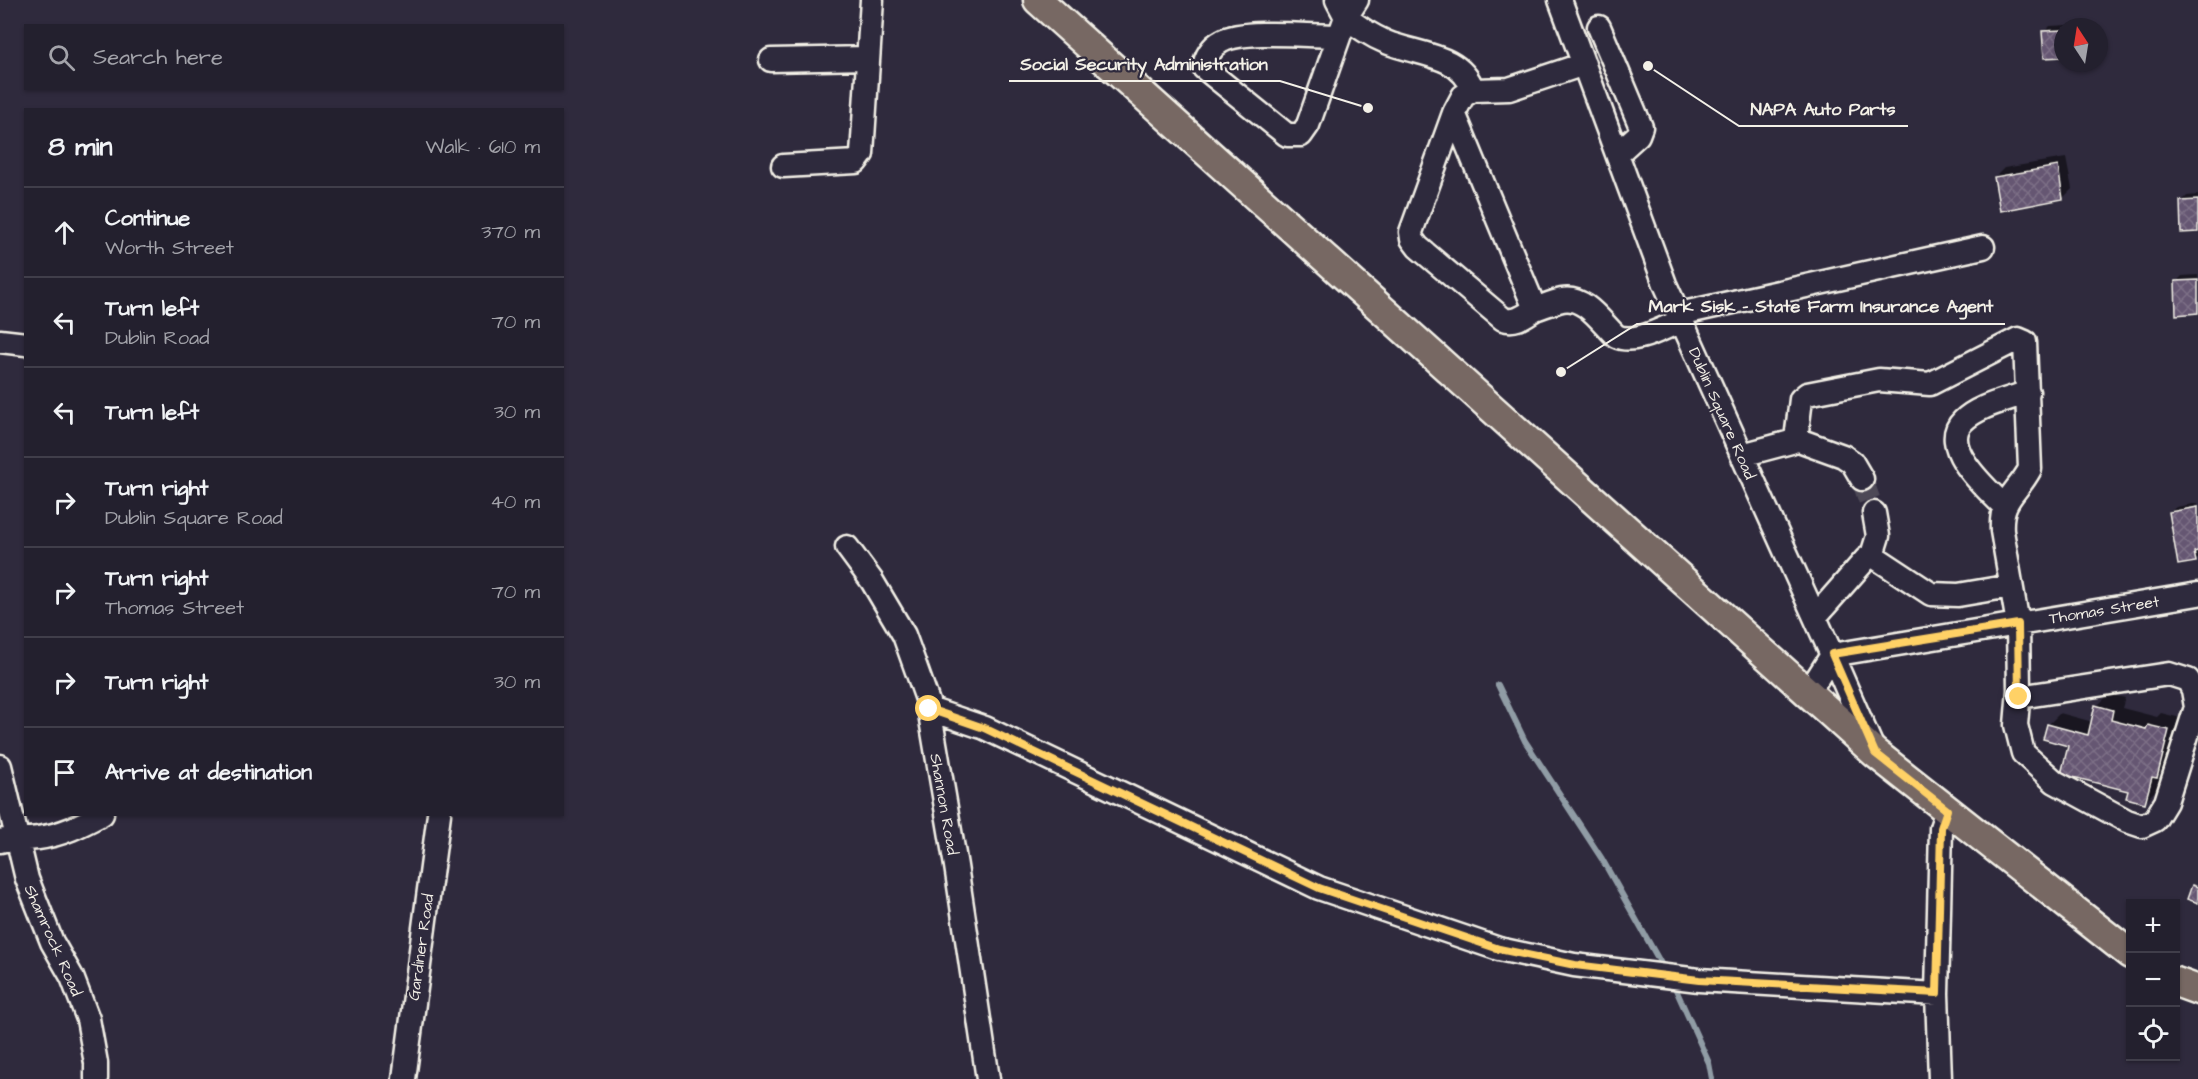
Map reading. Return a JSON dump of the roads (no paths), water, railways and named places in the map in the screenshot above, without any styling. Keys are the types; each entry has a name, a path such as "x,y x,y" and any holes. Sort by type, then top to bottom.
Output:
{"main road":[{"path":"1038,0 1875,753 2129,953"},
{"path":"2180,984 2198,990"}],"street":[{"path":"783,166 856,162 862,154 872,0"},
{"name":"Dublin Square Road","path":"1560,0 1665,284 1875,753"},
{"path":"1345,13 1363,31 1388,43 1455,64 1466,74 1473,90"},
{"path":"1345,13 1308,125 1301,135 1287,135 1204,68 1204,62 1210,51 1222,40 1345,13"},
{"path":"1599,27 1641,127 1638,135 1617,154"},
{"path":"771,60 868,58"},
{"path":"1584,64 1509,89 1473,90 1463,96 1454,113 1411,232 1412,239 1418,247 1503,319 1517,320 1535,309 1563,299 1574,299 1582,303 1616,336 1632,339 1680,317 1983,247"},
{"path":"1454,113 1535,309"},
{"path":"1796,439 1801,399 1807,394 1879,380 1930,384 2018,339 2025,342 2030,469 2023,482 2007,500 2001,516 2018,624 2019,697 2016,725 2023,753 2055,782 2127,821 2142,826 2155,820 2166,801 2196,707 2193,690 2188,680 2169,674 2019,697"},
{"path":"0,341 24,344"},
{"path":"2004,506 1966,467 1958,449 1956,432 1962,421 1983,409 2028,392"},
{"path":"1742,455 1796,439"},
{"path":"1796,439 1843,456 1852,462 1862,479"},
{"path":"1815,617 1872,555 1878,536 1874,513"},
{"name":"Shannon Road","path":"847,548 872,581 904,635 929,709 956,866 988,1079"},
{"path":"1872,555 1932,594 1958,595 2011,586"},
{"name":"Thomas Street","path":"1832,654 2198,594"},
{"path":"1808,693 1832,654"},
{"path":"929,709 984,728 1319,888 1499,949 1575,965 1699,980 1937,993"},
{"name":"Shamrock Road","path":"0,766 8,840 27,879 52,942 72,977 88,1019 96,1079"},
{"path":"1940,1079 1937,993 1941,828 1947,810"},
{"path":"8,840 37,838 70,831 98,816"},
{"name":"Gardiner Road","path":"404,1079 439,816"}],"waterway":[{"path":"1498,685 1525,741 1602,859 1664,969"},
{"path":"1673,983 1709,1063 1712,1079"}],"tunnel":[{"path":"1862,479 1874,513"}],"place":[{"name":"NAPA Auto Parts","path":"1648,66"},
{"name":"Social Security Administration","path":"1368,108"},
{"name":"Mark Sisk - State Farm Insurance Agent","path":"1561,372"}]}
